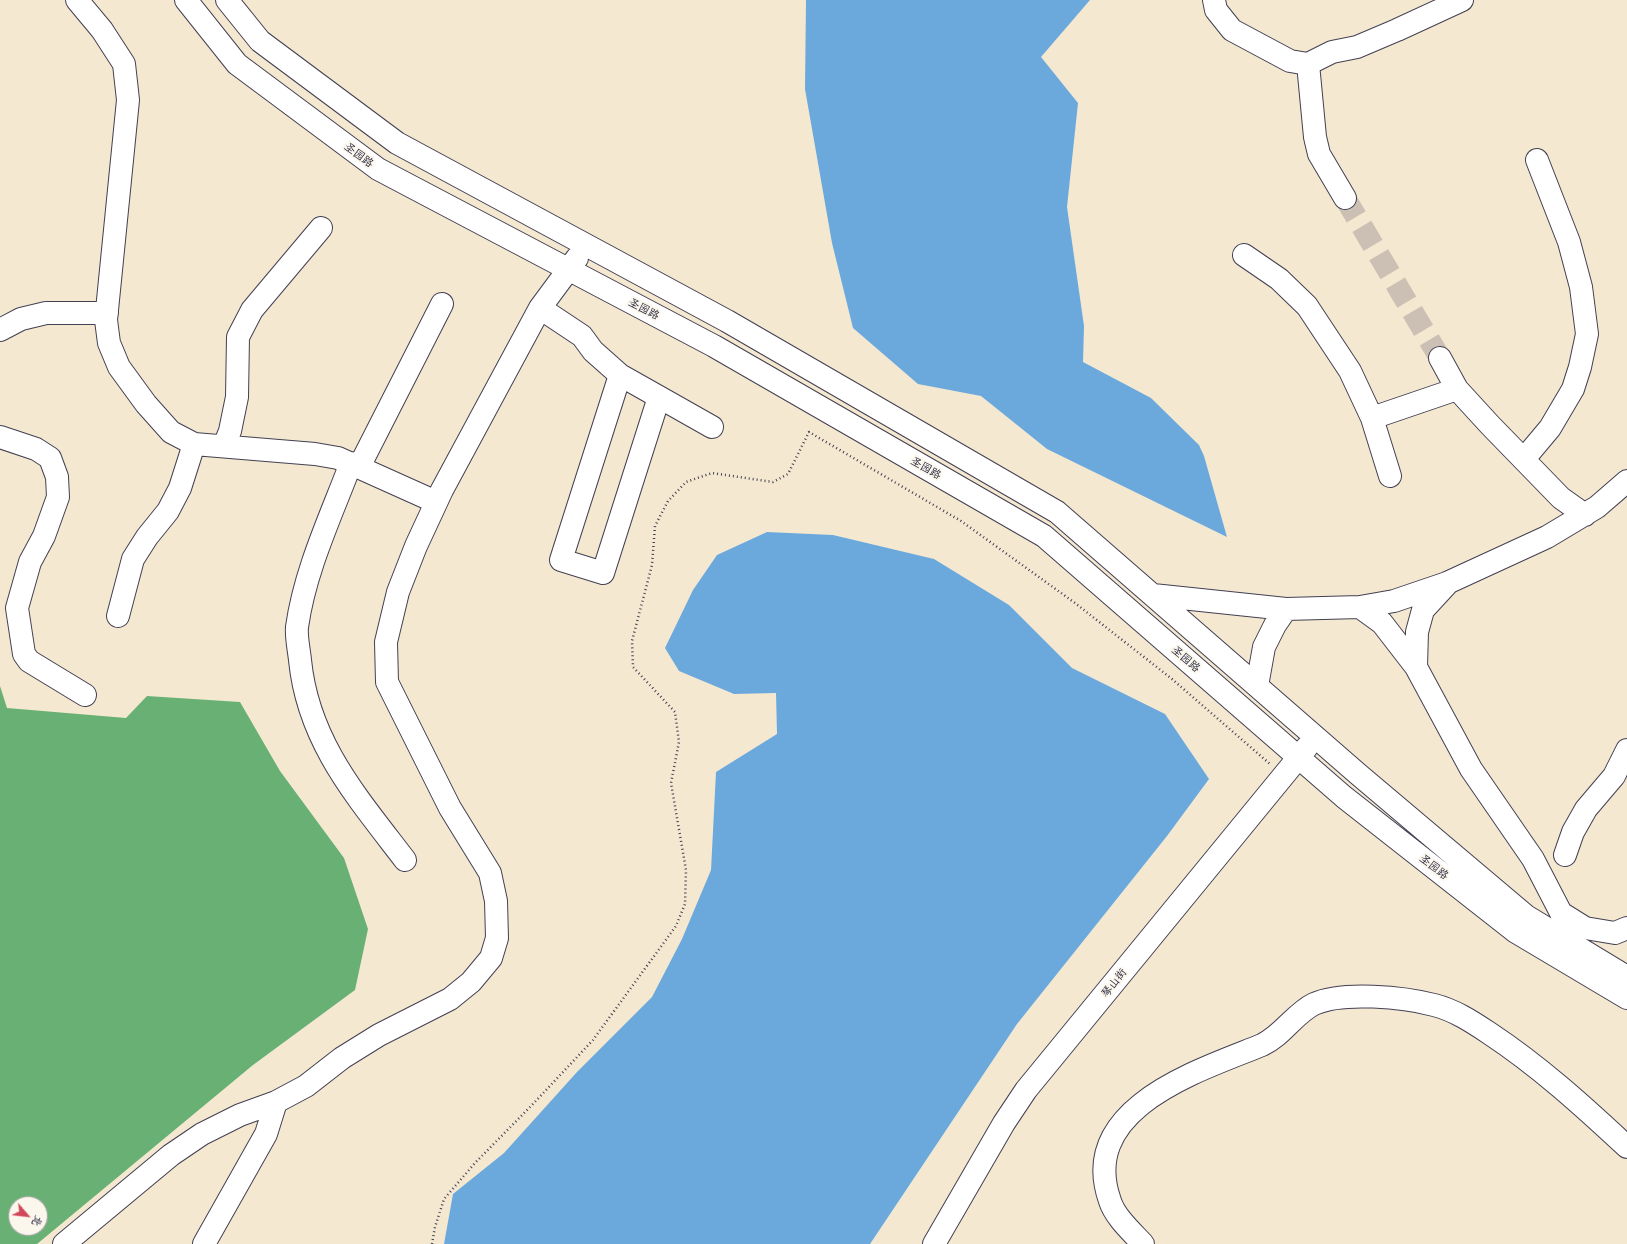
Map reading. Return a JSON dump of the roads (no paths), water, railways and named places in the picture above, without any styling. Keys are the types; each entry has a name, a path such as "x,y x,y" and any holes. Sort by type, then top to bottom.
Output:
{"street":[{"path":"76,0 102,30 124,64 128,100 107,313 109,343 119,367 146,404 170,432 194,444 315,454 338,458 436,502"},
{"name":"圣园路","path":"186,0 237,64 378,169 714,346 1044,536 1344,797 1516,932 1627,998"},
{"name":"圣园路","path":"227,0 260,41 397,143 727,321 1057,512 1315,736 1526,916 1627,977"},
{"path":"1214,0 1216,10 1232,30 1290,61 1308,64 1332,52 1357,47 1462,0"},
{"path":"1308,64 1315,136 1319,154 1345,198"},
{"path":"1524,460 1550,428 1573,389 1588,334 1581,287 1569,242 1537,160"},
{"path":"224,446 230,431 237,397 238,338 252,310 321,228"},
{"path":"64,1244 170,1156 202,1134 240,1115 276,1102 306,1086 342,1058 379,1035 450,999 471,982 490,958 497,938 496,901 490,873 450,808 387,682 386,642 398,592 416,546 436,502 540,308 569,270 585,245"},
{"path":"1244,255 1279,279 1306,306 1350,371 1372,418 1390,476"},
{"path":"405,860 347,784 321,740 302,686 297,628 309,575 355,465 442,304"},
{"path":"540,308 582,336 593,351 620,376 712,427"},
{"path":"0,330 22,319 46,313 107,313"},
{"path":"1440,358 1457,388 1561,498 1585,515"},
{"path":"620,376 561,560 603,573 659,397"},
{"path":"1372,418 1457,388"},
{"path":"0,437 36,449 50,458 57,477 58,497 44,536 30,562 17,608 24,654 29,661 85,695"},
{"path":"118,616 133,559 147,537 168,511 180,488 194,444"},
{"path":"1152,595 1286,608 1360,608 1394,601 1447,583 1547,537 1597,507 1627,481"},
{"path":"1416,667 1417,632 1423,610 1447,583"},
{"path":"1257,686 1264,647 1275,625 1286,608"},
{"path":"1360,608 1382,623 1416,667 1471,768 1533,859 1561,913 1585,928 1615,933 1627,928"},
{"name":"琴山街","path":"934,1244 1004,1123 1026,1090 1299,758 1315,736"},
{"path":"1565,855 1572,832 1586,809 1614,776 1627,750"},
{"path":"1143,1244 1125,1225 1110,1202 1105,1178 1106,1157 1111,1138 1124,1120 1140,1103 1162,1089 1195,1073 1266,1043 1313,1004 1334,999 1368,996 1415,1001 1457,1013 1522,1055 1627,1147"},
{"path":"204,1244 266,1134 276,1102"}],"water":[{"path":"806,0 1090,0 1041,57 1078,103 1067,207 1084,326 1083,362 1151,398 1199,445 1204,456 1227,537 1047,449 981,396 918,384 853,328 832,243 805,89"},
{"path":"767,532 833,535 934,559 1009,605 1072,668 1165,714 1209,779 1167,836 1017,1024 870,1244 444,1244 453,1194 504,1153 577,1072 652,997 682,939 711,870 716,772 777,734 776,693 734,694 679,671 665,648 693,590 717,555"}],"tunnel":[{"path":"1345,198 1440,358"}]}
